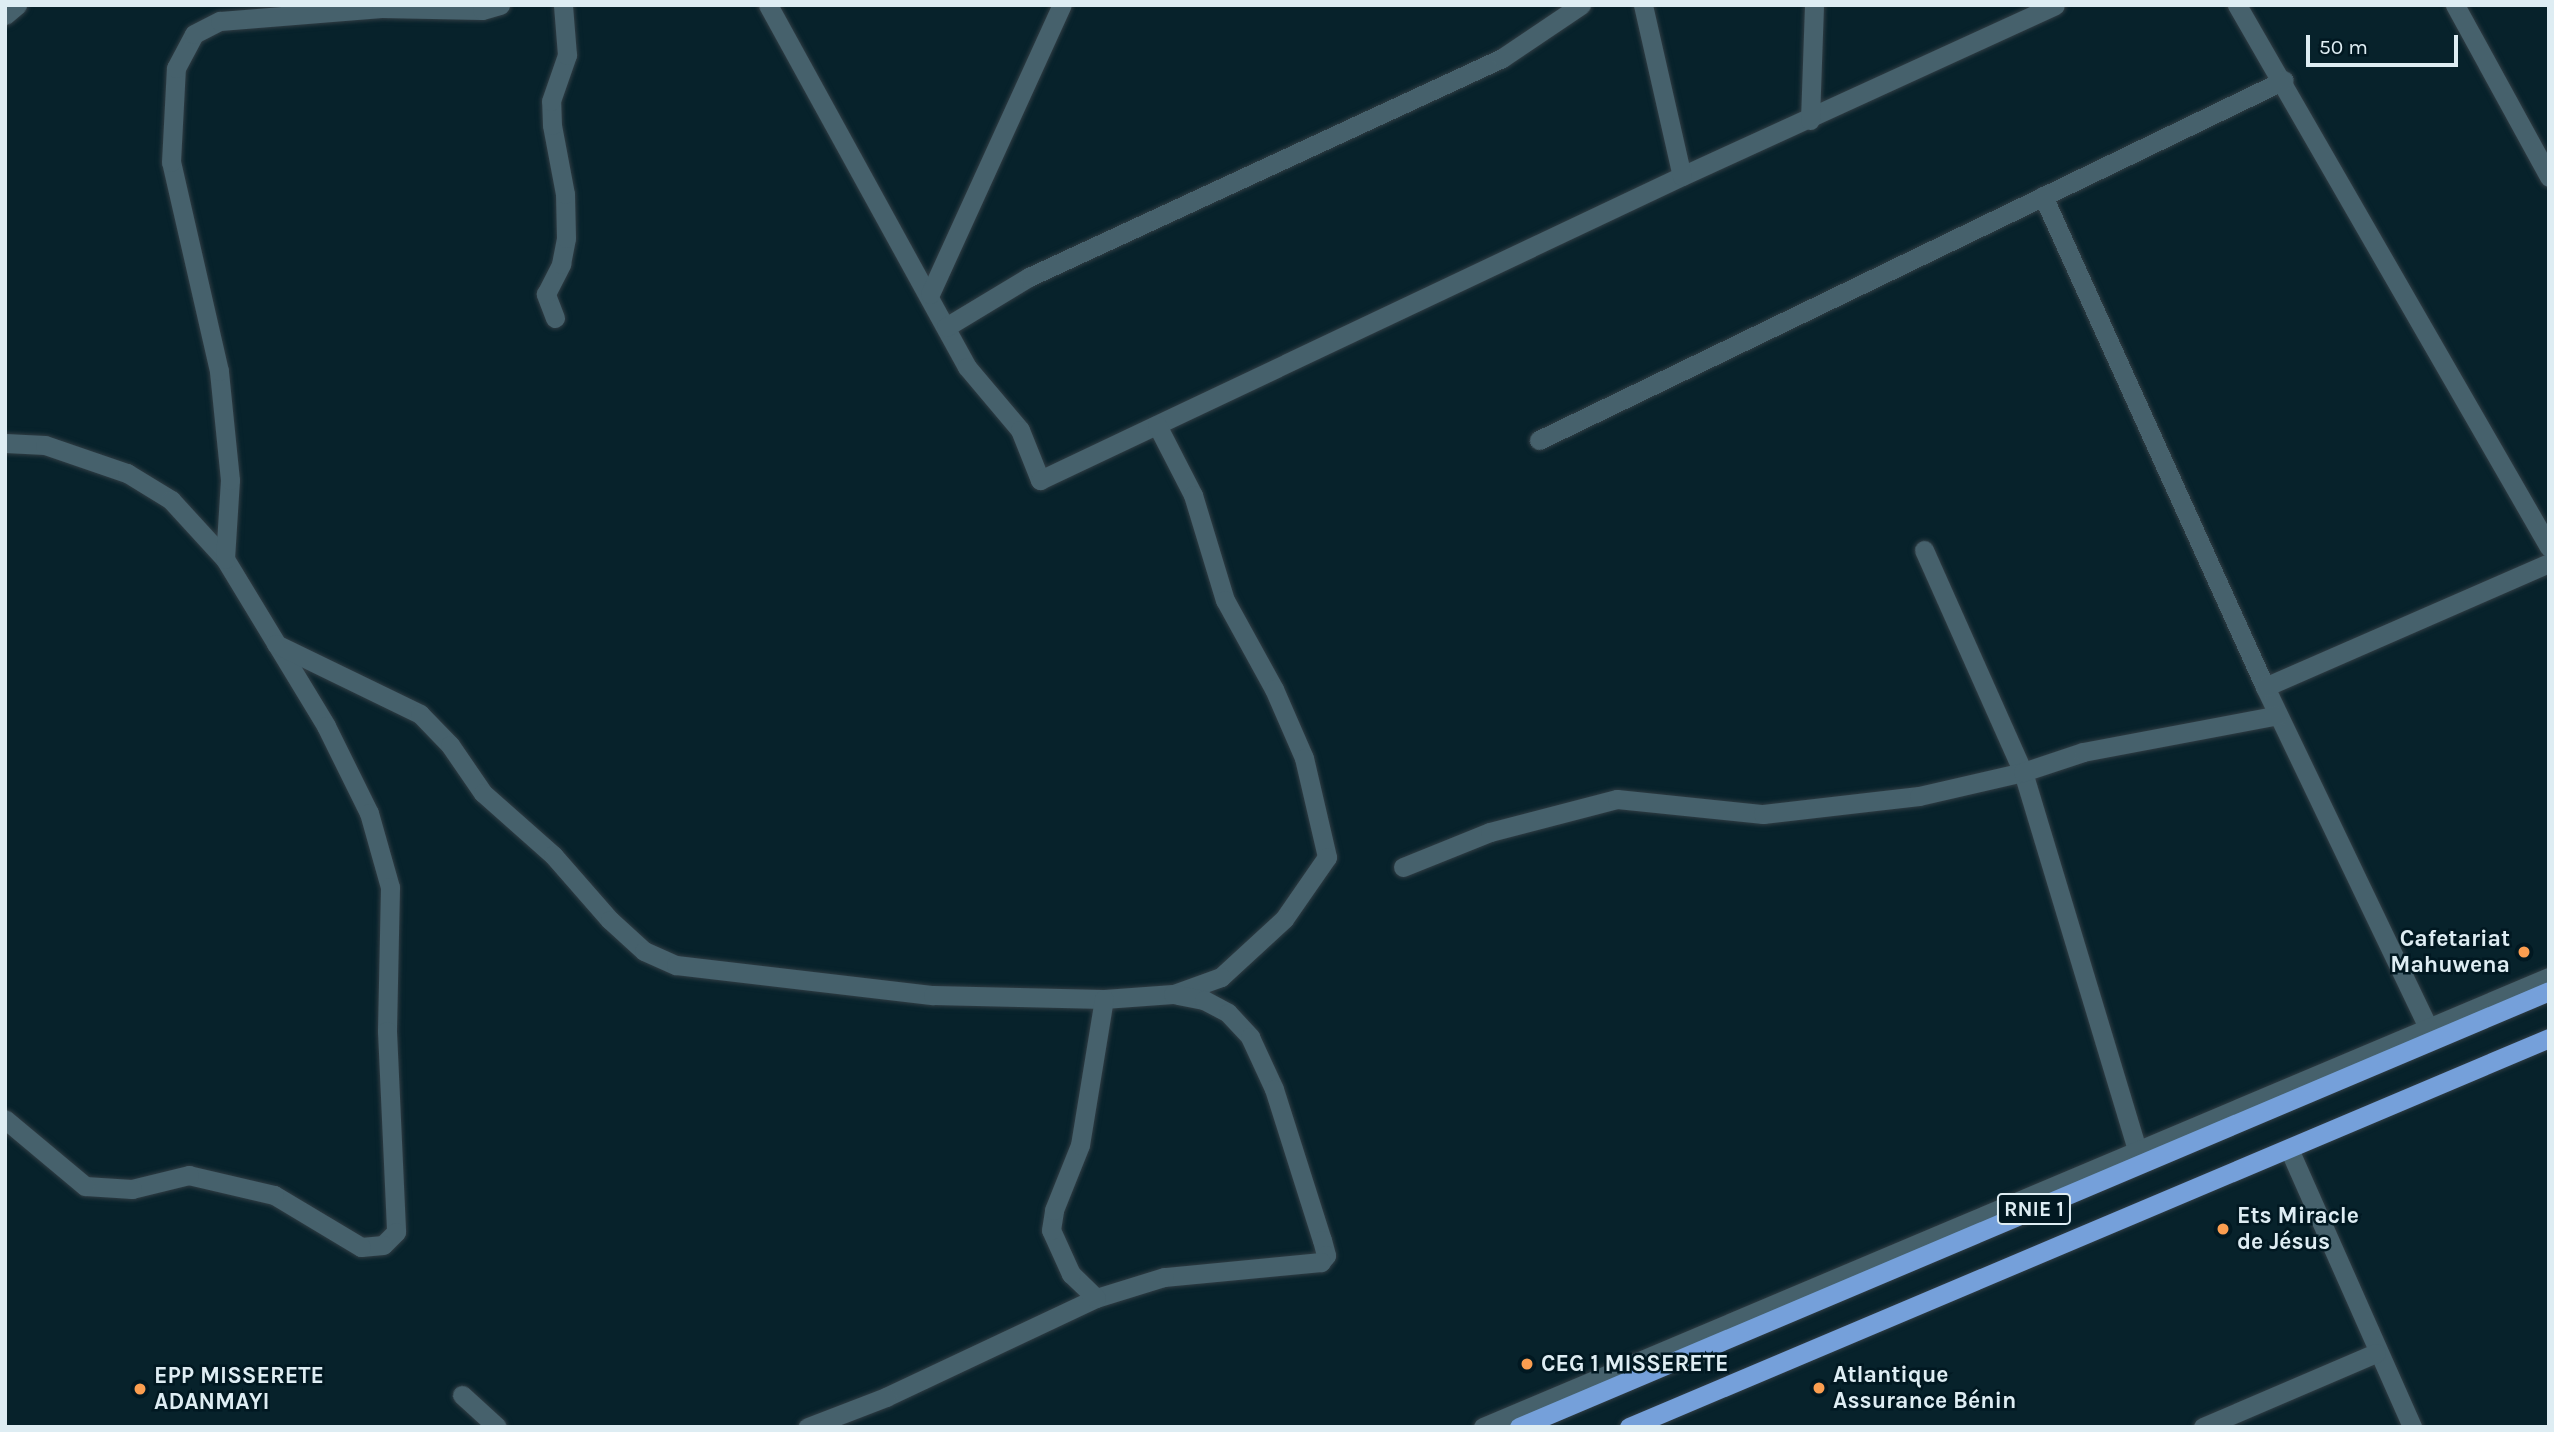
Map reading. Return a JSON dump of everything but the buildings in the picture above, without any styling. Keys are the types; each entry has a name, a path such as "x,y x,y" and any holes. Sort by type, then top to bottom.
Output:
{"highway":[{"name":"RNIE 1","path":"1519,1427 2549,991"},
{"name":"RNIE 1","path":"1629,1427 2549,1038"}],"street":[{"path":"5,15 17,5"},
{"path":"208,5 220,21"},
{"path":"225,559 230,480 219,371 171,162 176,68 194,34 220,21 381,8 482,10 500,5"},
{"path":"555,318 546,294 564,254 566,237 565,194 552,125 551,101 567,55 563,5"},
{"path":"768,5 930,294 967,367 1020,430 1040,480 1682,176 1810,120 2055,5"},
{"path":"930,294 1062,5"},
{"path":"946,327 1029,277 1502,58 1581,5"},
{"path":"1643,5 1682,176"},
{"path":"1810,120 1814,5"},
{"path":"2237,5 2284,80 2549,547"},
{"path":"2455,5 2549,177"},
{"path":"1539,440 2284,80"},
{"path":"2043,196 2265,687 2428,1027"},
{"path":"1157,425 1193,495 1225,600 1274,690 1304,758 1327,857 1284,919 1221,977 1173,994"},
{"path":"5,443 45,445 127,472 171,500 225,559 326,726 369,813 390,887 387,1031 396,1232 383,1245 361,1247 274,1195 189,1175 132,1189 85,1186 5,1119"},
{"path":"1924,550 2024,772 2137,1150"},
{"path":"2265,687 2549,563"},
{"path":"276,645 419,714 450,745 483,793 553,855 610,920 644,951 676,965 933,995 1104,999 1173,994 1204,1000 1228,1013 1250,1037 1273,1089 1326,1255 1321,1262 1303,1266 1164,1277 1096,1298 887,1397 808,1427"},
{"path":"1403,867 1490,832 1618,799 1763,814 1919,796 2024,772 2083,752 2278,715"},
{"path":"1483,1427 2549,977"},
{"path":"1096,1298 1071,1274 1051,1230 1054,1210 1080,1145 1104,999"},
{"path":"2289,1149 2376,1353 2412,1427"},
{"path":"2203,1427 2376,1353"},
{"path":"462,1395 496,1427"}],"place":[{"name":"Cafetariat Mahuwena","path":"2524,952"},
{"name":"Ets Miracle de Jésus","path":"2223,1229"},
{"name":"CEG 1 MISSERETE","path":"1527,1364"},
{"name":"Atlantique Assurance Bénin","path":"1819,1388"},
{"name":"EPP MISSERETE ADANMAYI","path":"140,1389"}]}
